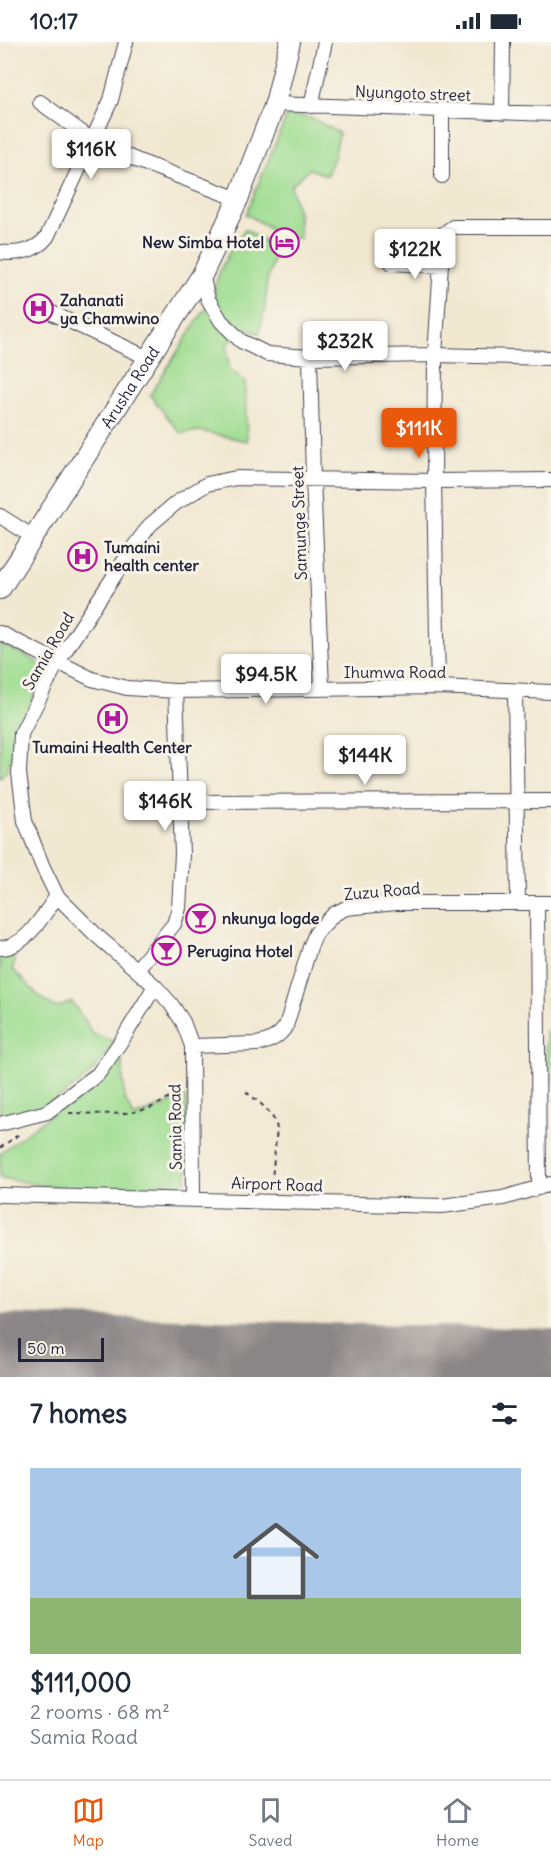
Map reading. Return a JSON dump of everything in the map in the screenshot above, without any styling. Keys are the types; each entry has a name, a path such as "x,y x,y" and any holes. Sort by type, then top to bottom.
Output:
{"highway":[{"name":"Arusha Road","path":"0,589 35,538 202,275 238,199 275,104 290,42"}],"street":[{"path":"0,252 28,251 43,243 111,100 126,42"},
{"path":"311,106 325,42"},
{"path":"502,113 503,42"},
{"path":"40,102 92,140 136,160 238,199"},
{"name":"Nyungoto street","path":"275,104 551,114"},
{"path":"442,111 442,176"},
{"path":"438,687 434,481 435,356 443,234 453,227 551,227"},
{"path":"392,263 441,266"},
{"path":"202,275 208,299 221,321 241,341 267,354 310,357 551,358"},
{"path":"52,313 148,357"},
{"name":"Samunge Street","path":"310,357 322,688"},
{"name":"Samia Road","path":"193,1199 192,1046 183,1022 155,986 96,935 57,896 42,866 25,821 19,773 21,734 57,663 150,525 176,503 207,484 236,478 551,480"},
{"path":"0,516 35,538"},
{"name":"Ihumwa Road","path":"0,633 92,679 127,688 176,691 438,687 551,692"},
{"path":"137,969 174,924 180,908 182,854 178,802 176,691"},
{"path":"515,691 518,903"},
{"path":"178,802 551,801"},
{"path":"0,948 14,946 22,939 57,896"},
{"name":"Zuzu Road","path":"192,1046 257,1044 282,1033 316,933 334,914 346,908 396,903 544,903"},
{"path":"544,903 545,1186"},
{"path":"0,1124 47,1112 98,1074 140,1013 155,986"},
{"name":"Airport Road","path":"0,1195 442,1206 503,1198 545,1186"}],"path":[{"path":"47,1112 116,1114 142,1110 159,1104 191,1083"},
{"path":"246,1092 263,1106 276,1123 270,1201"}],"green space":[{"path":"288,113 313,119 339,133 335,155 327,175 309,169 291,186 298,213 300,238 286,238 246,214"},
{"path":"245,229 275,247 259,333 246,330 227,344 229,368 245,382 247,441 200,431 180,433 150,395 203,312 214,301 219,272"},
{"path":"0,644 43,666 45,674 24,718 6,772 0,777"},
{"path":"0,953 10,953 15,962 12,969 42,999 56,1008 72,1002 91,1033 113,1041 108,1053 86,1078 49,1105 0,1118"},
{"path":"551,1030 551,1081 546,1081 546,1031"},
{"path":"121,1052 125,1100 134,1117 186,1097 188,1168 184,1191 148,1193 95,1191 0,1178 0,1153 66,1103"}],"runway":[{"path":"0,1352 551,1367"}],"place":[{"name":"New Simba Hotel","path":"285,242"},
{"name":"Zahanati ya Chamwino","path":"39,309"},
{"name":"Tumaini health center","path":"83,556"},
{"name":"Tumaini Health Center","path":"112,719"},
{"name":"nkunya logde","path":"201,918"},
{"name":"Perugina Hotel","path":"166,951"}]}
